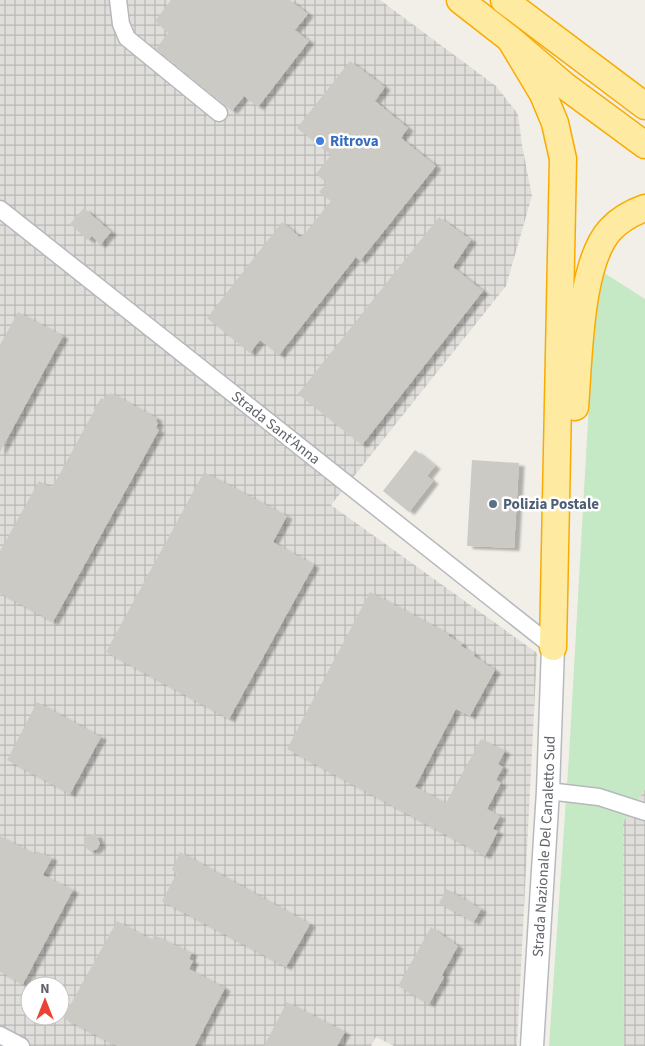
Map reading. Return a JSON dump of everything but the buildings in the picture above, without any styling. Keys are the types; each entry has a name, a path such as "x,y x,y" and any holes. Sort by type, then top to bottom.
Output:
{"highway":[{"path":"460,0 510,39 565,86 645,145"},
{"path":"504,0 645,106"},
{"path":"510,39 544,94 555,124 563,159 554,647"},
{"path":"554,647 585,294 594,258 609,231 627,215 645,208"}],"main road":[{"name":"Strada Nazionale Del Canaletto Sud","path":"532,1046 548,791 554,647"}],"street":[{"path":"118,0 121,24 127,38 219,113"},
{"name":"Strada Sant'Anna","path":"0,209 554,647"},
{"path":"548,791 599,797 645,812"},
{"path":"0,1035 21,1046"}],"shaded area":[{"path":"0,0 380,0 496,86 518,114 532,196 506,286 331,505 537,653 517,1046 394,1046 376,1037 371,1046 0,1046"},
{"path":"645,789 645,1046 624,1046 623,822"}],"green space":[{"path":"601,271 645,299 645,789 623,822 624,1046 549,1046 569,756 594,315"}],"place":[{"name":"Ritrova","path":"320,141"},
{"name":"Polizia Postale","path":"493,504"}]}
